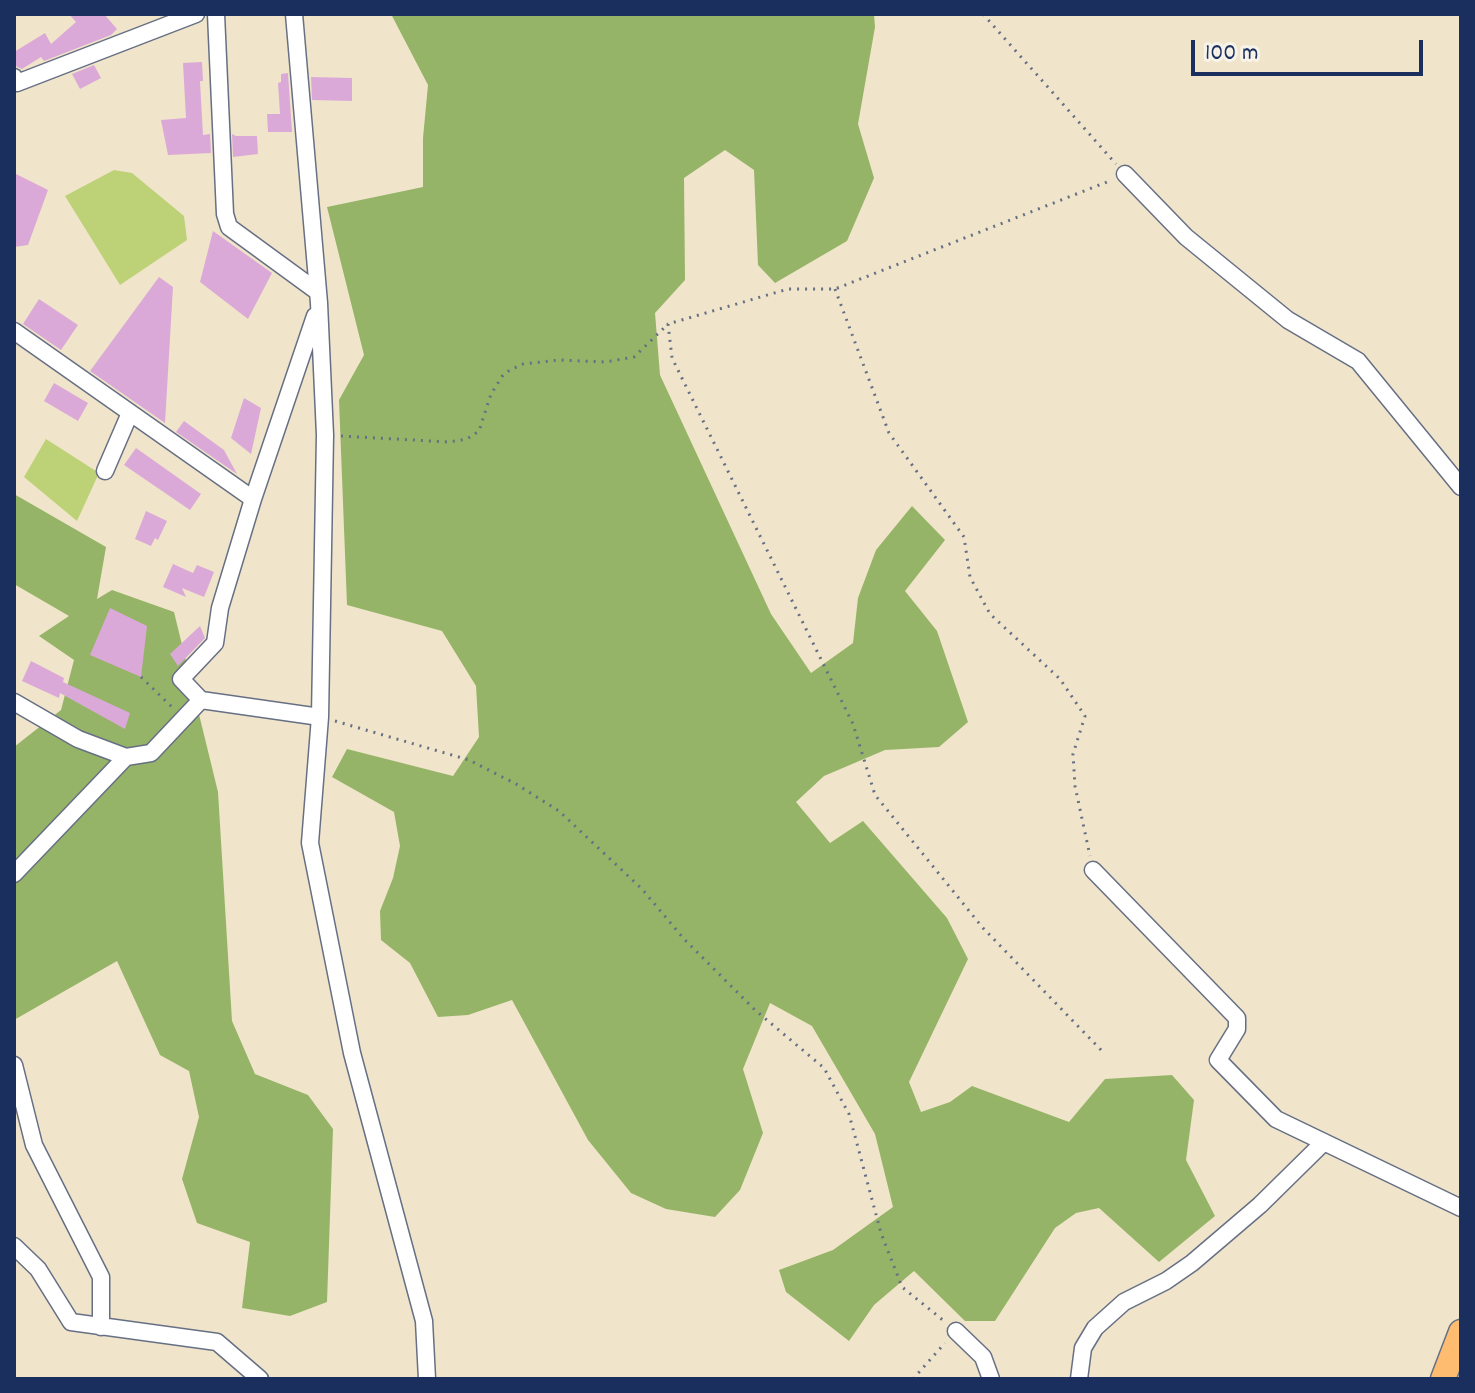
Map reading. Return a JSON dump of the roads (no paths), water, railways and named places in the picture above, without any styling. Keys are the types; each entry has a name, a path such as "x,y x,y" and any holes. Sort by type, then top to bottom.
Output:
{"highway":[{"path":"1443,1379 1461,1332"}],"street":[{"path":"14,77 17,83 196,14"},
{"path":"216,14 225,214 229,227 319,297"},
{"path":"294,14 319,297 325,435 320,717 310,843 352,1053 424,1321 427,1379"},
{"path":"1125,174 1186,237 1288,320 1358,361 1461,487"},
{"path":"319,297 220,608 215,643 181,679 201,700 320,717"},
{"path":"14,331 253,499"},
{"path":"105,471 130,413"},
{"path":"14,702 78,739 126,757 151,753 201,700"},
{"path":"14,874 126,757"},
{"path":"1093,870 1237,1018 1237,1029 1218,1060 1276,1119 1461,1208"},
{"path":"14,1065 34,1145 101,1277 101,1327"},
{"path":"1079,1379 1083,1348 1095,1328 1124,1302 1166,1281 1192,1263 1260,1205 1324,1142"},
{"path":"14,1246 38,1269 71,1322 217,1342 260,1379"},
{"path":"956,1331 983,1357 991,1379"}]}
